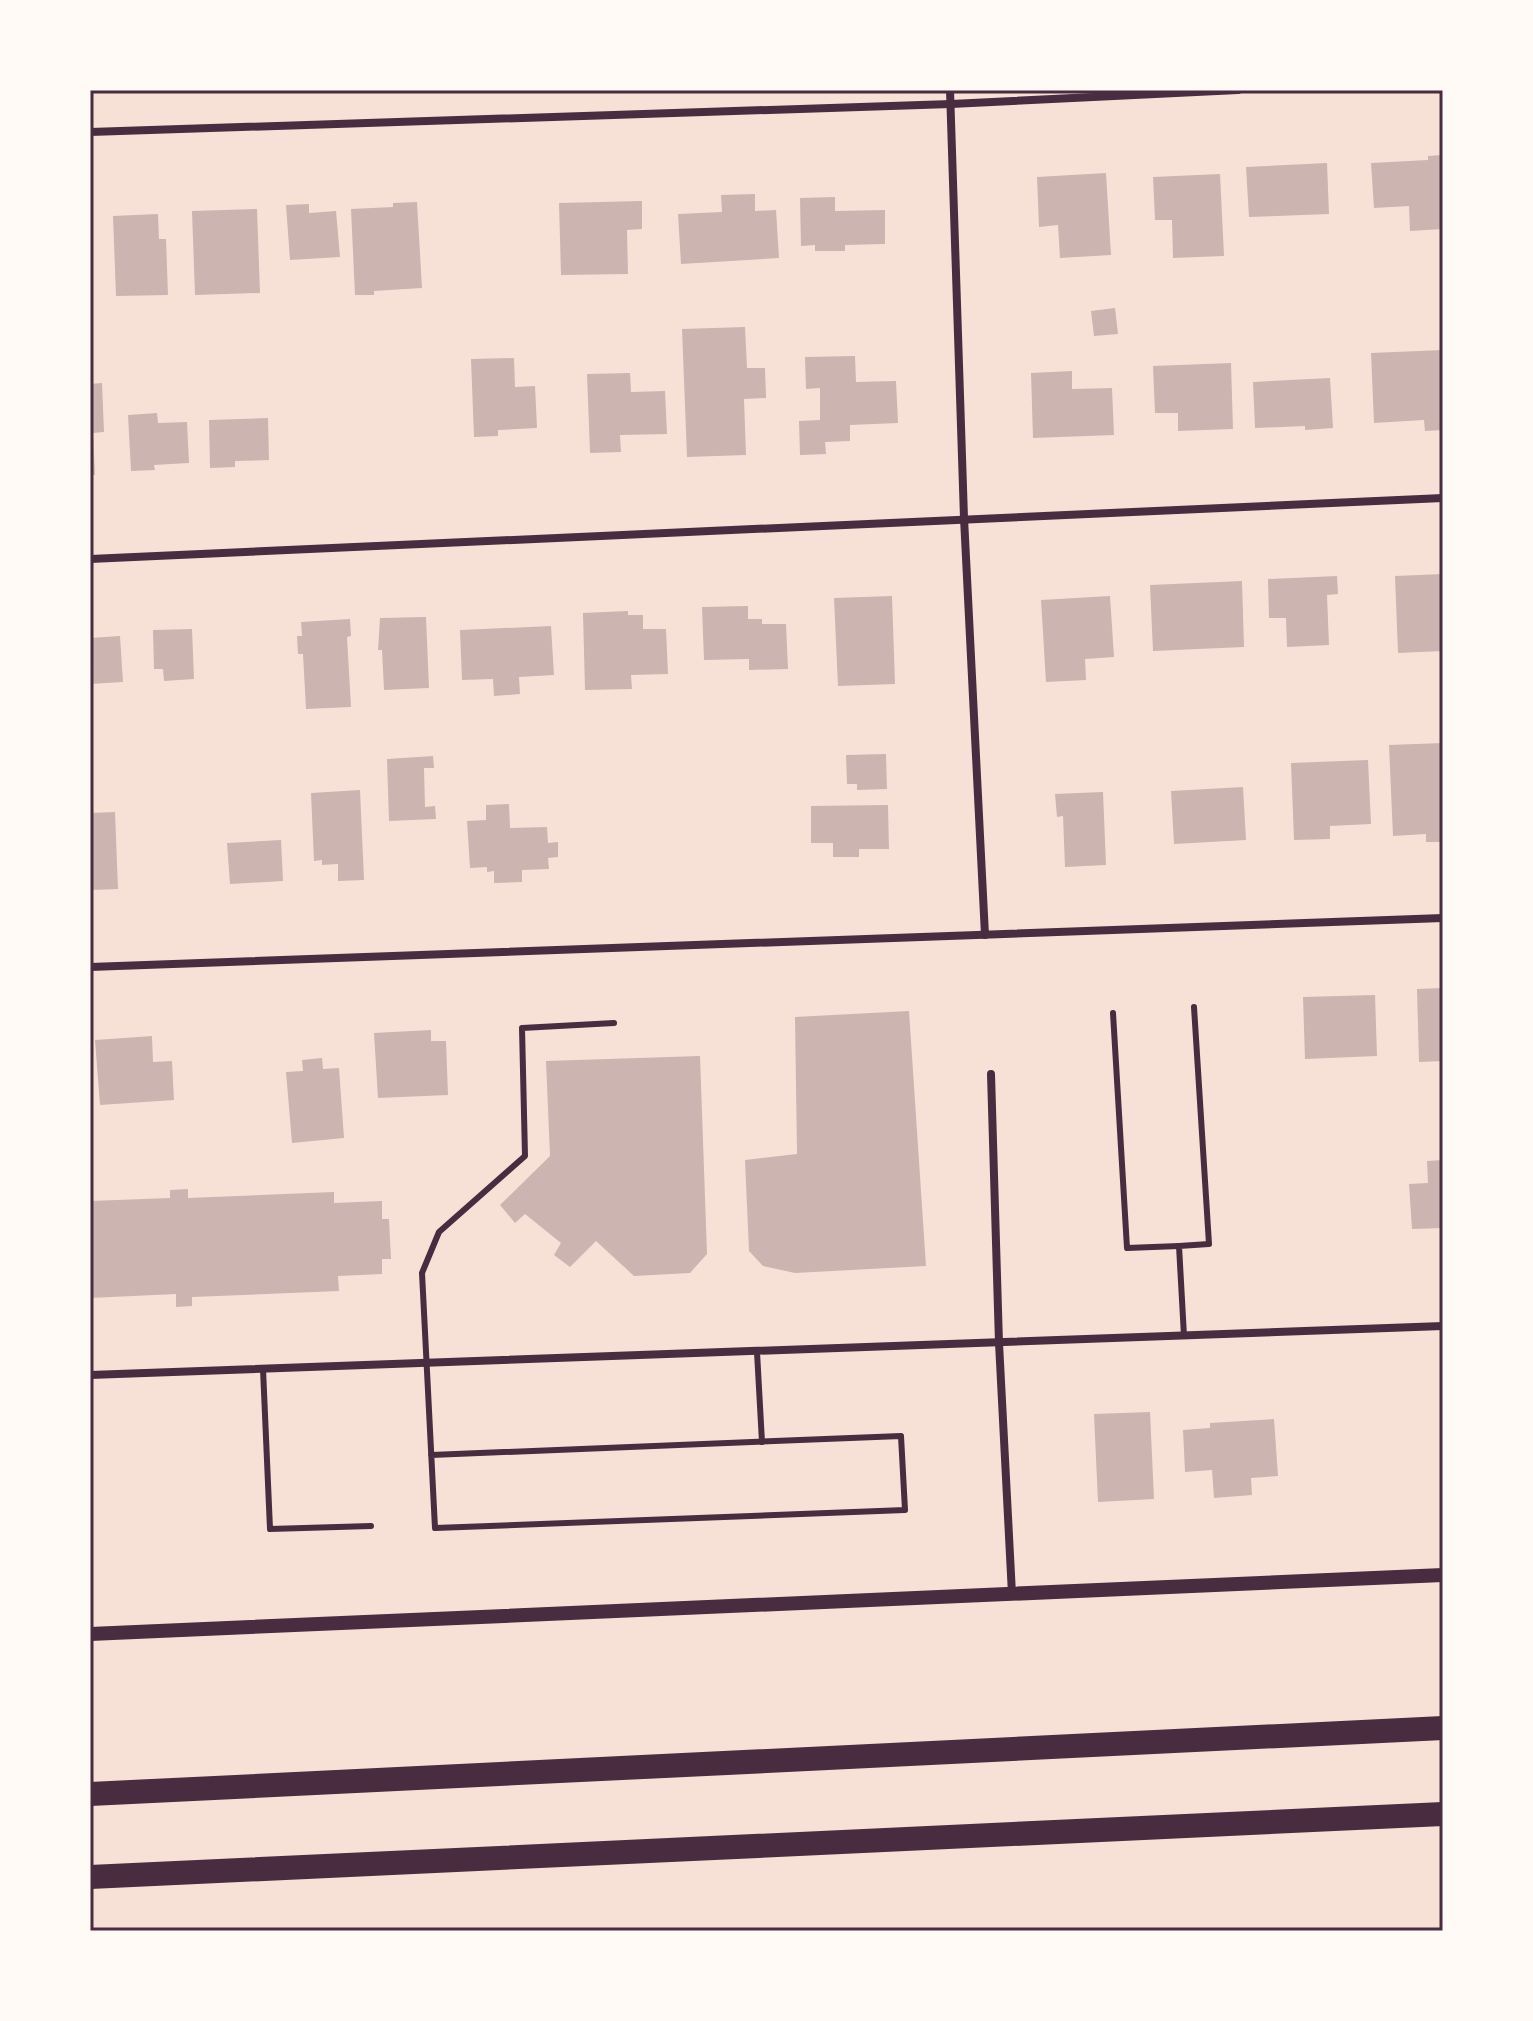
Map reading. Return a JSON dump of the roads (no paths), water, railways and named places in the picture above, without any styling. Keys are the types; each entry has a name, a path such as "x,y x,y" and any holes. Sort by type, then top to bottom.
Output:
{"highway":[{"path":"94,1794 1443,1728"},
{"path":"93,1876 1443,1814"}],"street":[{"path":"950,90 964,518 985,935"},
{"path":"90,132 951,104 1238,90"},
{"path":"90,559 1443,498"},
{"path":"90,967 1443,918"},
{"path":"991,1074 999,1343 1012,1594"},
{"path":"90,1375 1443,1326"},
{"path":"90,1634 1443,1575"}],"lane":[{"path":"1113,1013 1127,1248 1209,1244 1194,1007"},
{"path":"431,1455 901,1436 905,1510 435,1528 431,1455 428,1363 422,1273 439,1232 525,1156 522,1028 614,1023"},
{"path":"1179,1246 1184,1336"},
{"path":"757,1352 762,1442"},
{"path":"263,1369 270,1529 371,1526"}]}
